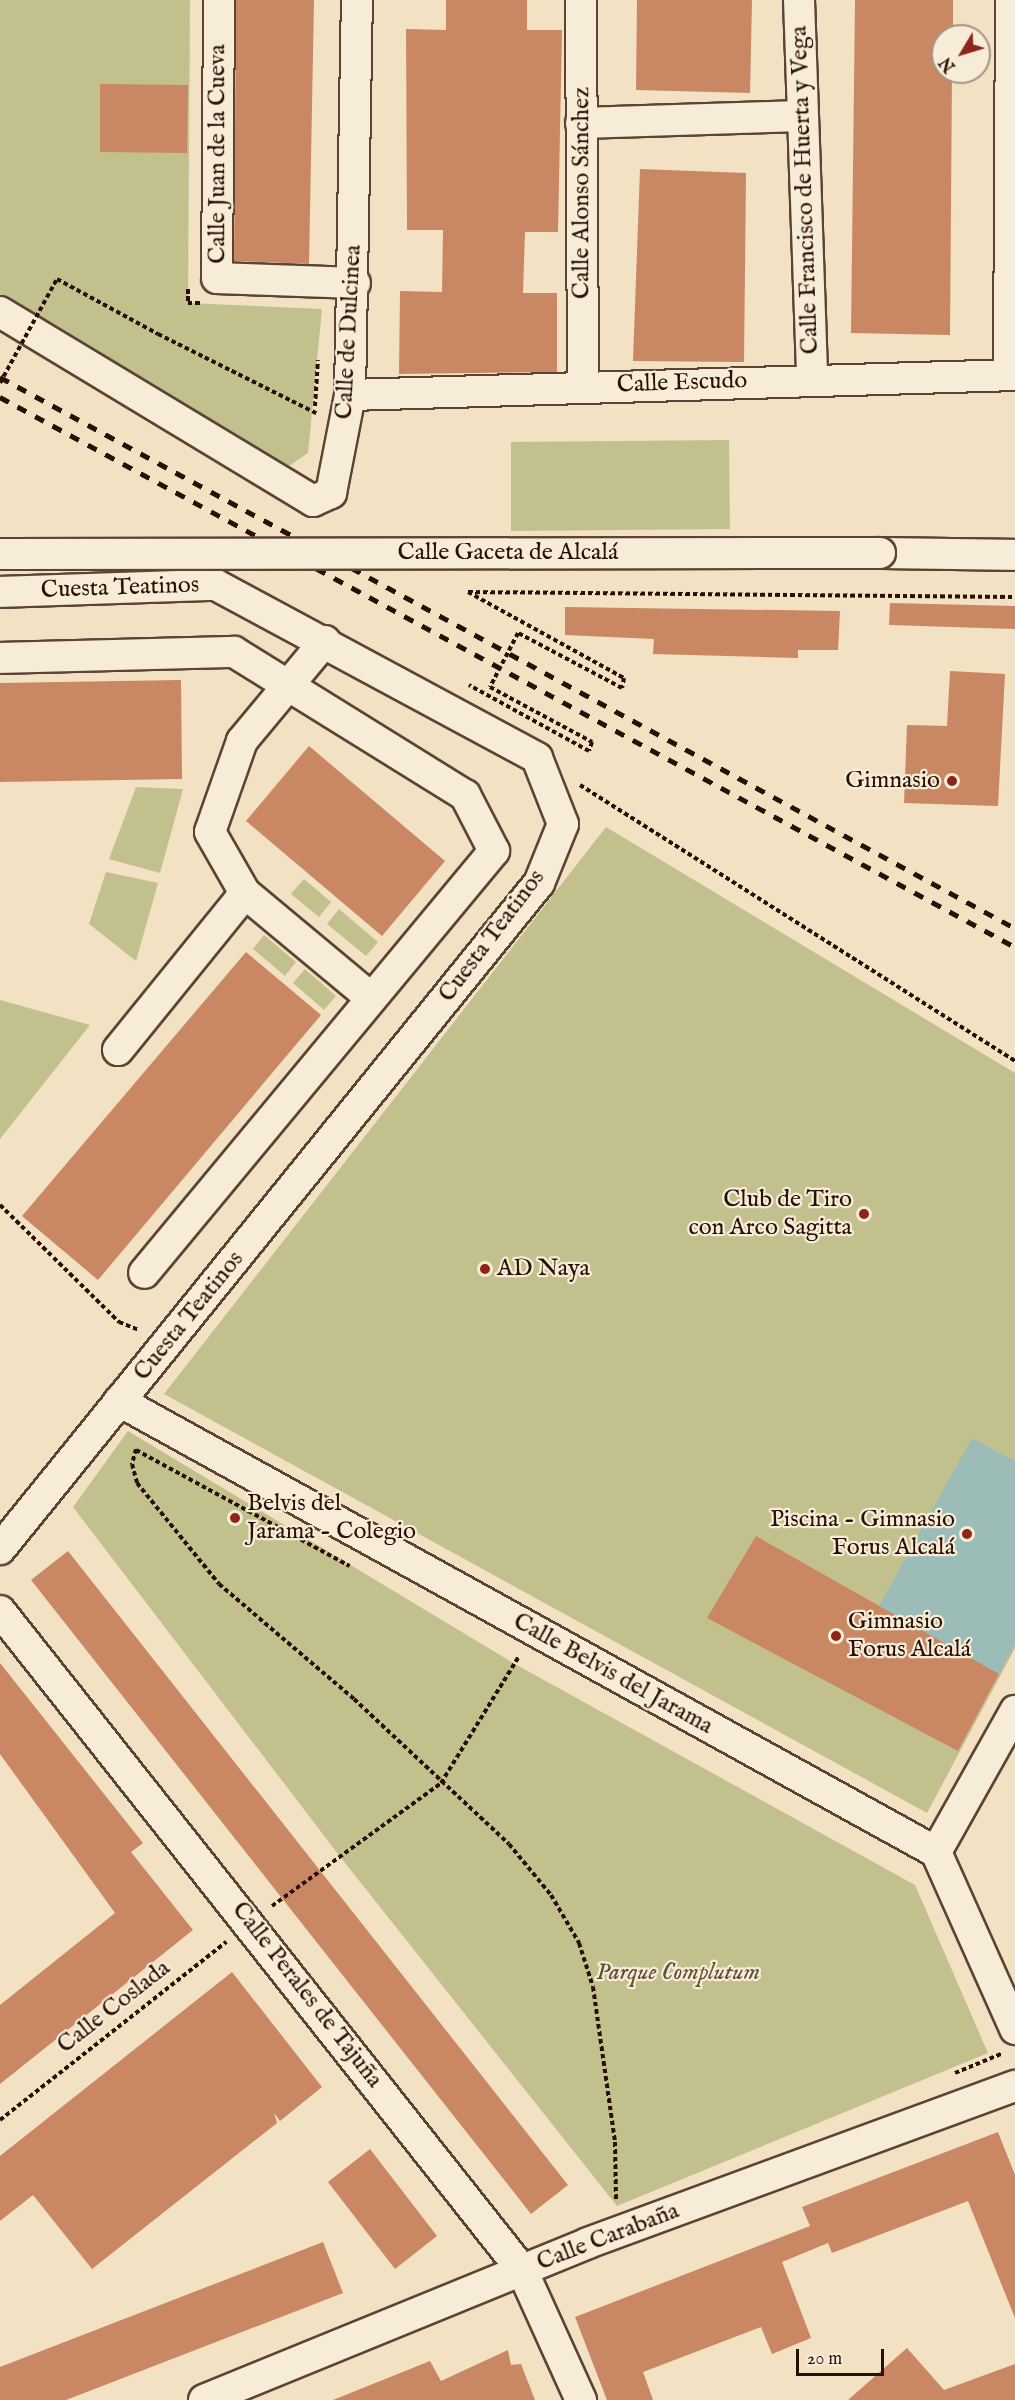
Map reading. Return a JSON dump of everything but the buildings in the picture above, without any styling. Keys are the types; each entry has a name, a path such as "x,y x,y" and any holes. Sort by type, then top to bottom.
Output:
{"street":[{"name":"Calle Juan de la Cueva","path":"219,0 217,278 355,283"},
{"name":"Calle de Dulcinea","path":"0,312 313,501 331,493 348,407 355,283 357,0"},
{"name":"Calle Alonso Sánchez","path":"581,0 583,386"},
{"name":"Calle Francisco de Huerta y Vega","path":"799,0 812,379"},
{"path":"1011,0 1012,375"},
{"path":"581,123 802,116"},
{"name":"Calle Escudo","path":"348,407 583,386 1012,375"},
{"name":"Calle Gaceta de Alcalá","path":"0,554 880,553 1015,555"},
{"name":"Cuesta Teatinos","path":"0,592 216,585 325,641 537,758 563,824 539,882 0,1549"},
{"path":"325,641 242,741 210,832 245,893 371,998"},
{"path":"0,658 234,652 465,795 494,851 144,1273"},
{"path":"118,1050 245,893"},
{"name":"Calle Belvis del Jarama","path":"119,1401 258,1480 936,1852"},
{"name":"Calle Perales de Tajuña","path":"0,1611 250,1923 522,2270 581,2400"},
{"path":"1005,2042 936,1852 1015,1711"},
{"name":"Calle Carabaña","path":"204,2400 522,2270 1015,2085"}],"path":[{"path":"0,383 57,279 314,413 348,407"},
{"path":"492,709 469,685 589,751 592,742 490,687 518,633 622,688 624,678 468,592 1015,597"},
{"path":"577,784 1015,1061"},
{"path":"0,1205 119,1322 168,1341"},
{"path":"158,1423 136,1450 132,1464 137,1483 219,1584 354,1699 441,1783 509,1844 550,1895 579,1943 593,1987 615,2142 617,2206"},
{"path":"136,1450 353,1568"},
{"path":"441,1783 518,1658 532,1630"},
{"path":"508,1652 529,1663"},
{"name":"Calle Coslada","path":"0,2120 250,1923 441,1783"}],"green space":[{"path":"0,0 190,0 188,303 322,309 308,453 280,472 0,302"},
{"path":"729,440 730,529 511,531 511,442"},
{"path":"136,787 183,789 160,873 109,859"},
{"path":"606,827 1015,1073 1015,1648 927,1813 164,1394"},
{"path":"106,872 158,883 136,961 89,924"},
{"path":"304,879 331,902 319,917 291,894"},
{"path":"339,909 378,942 366,956 327,924"},
{"path":"264,935 296,962 285,976 253,949"},
{"path":"305,969 336,996 324,1010 293,983"},
{"path":"0,1000 90,1025 0,1139"},
{"name":"Parque Complutum","path":"128,1431 515,1664 915,1885 988,2053 617,2206 338,1854 73,1507"}],"water":[{"name":"Piscina - Gimnasio Forus Alcalá","path":"972,1438 1015,1461 1015,1644 999,1674 879,1606"}],"railway":[{"path":"0,377 1015,928"},
{"path":"0,397 1015,947"}],"place":[{"name":"Gimnasio","path":"952,781"},
{"name":"Club de Tiro con Arco Sagitta","path":"864,1214"},
{"name":"AD Naya","path":"485,1269"},
{"name":"Belvis del Jarama - Colegio","path":"235,1518"},
{"name":"Piscina - Gimnasio Forus Alcalá","path":"967,1534"},
{"name":"Gimnasio Forus Alcalá","path":"836,1636"}]}
